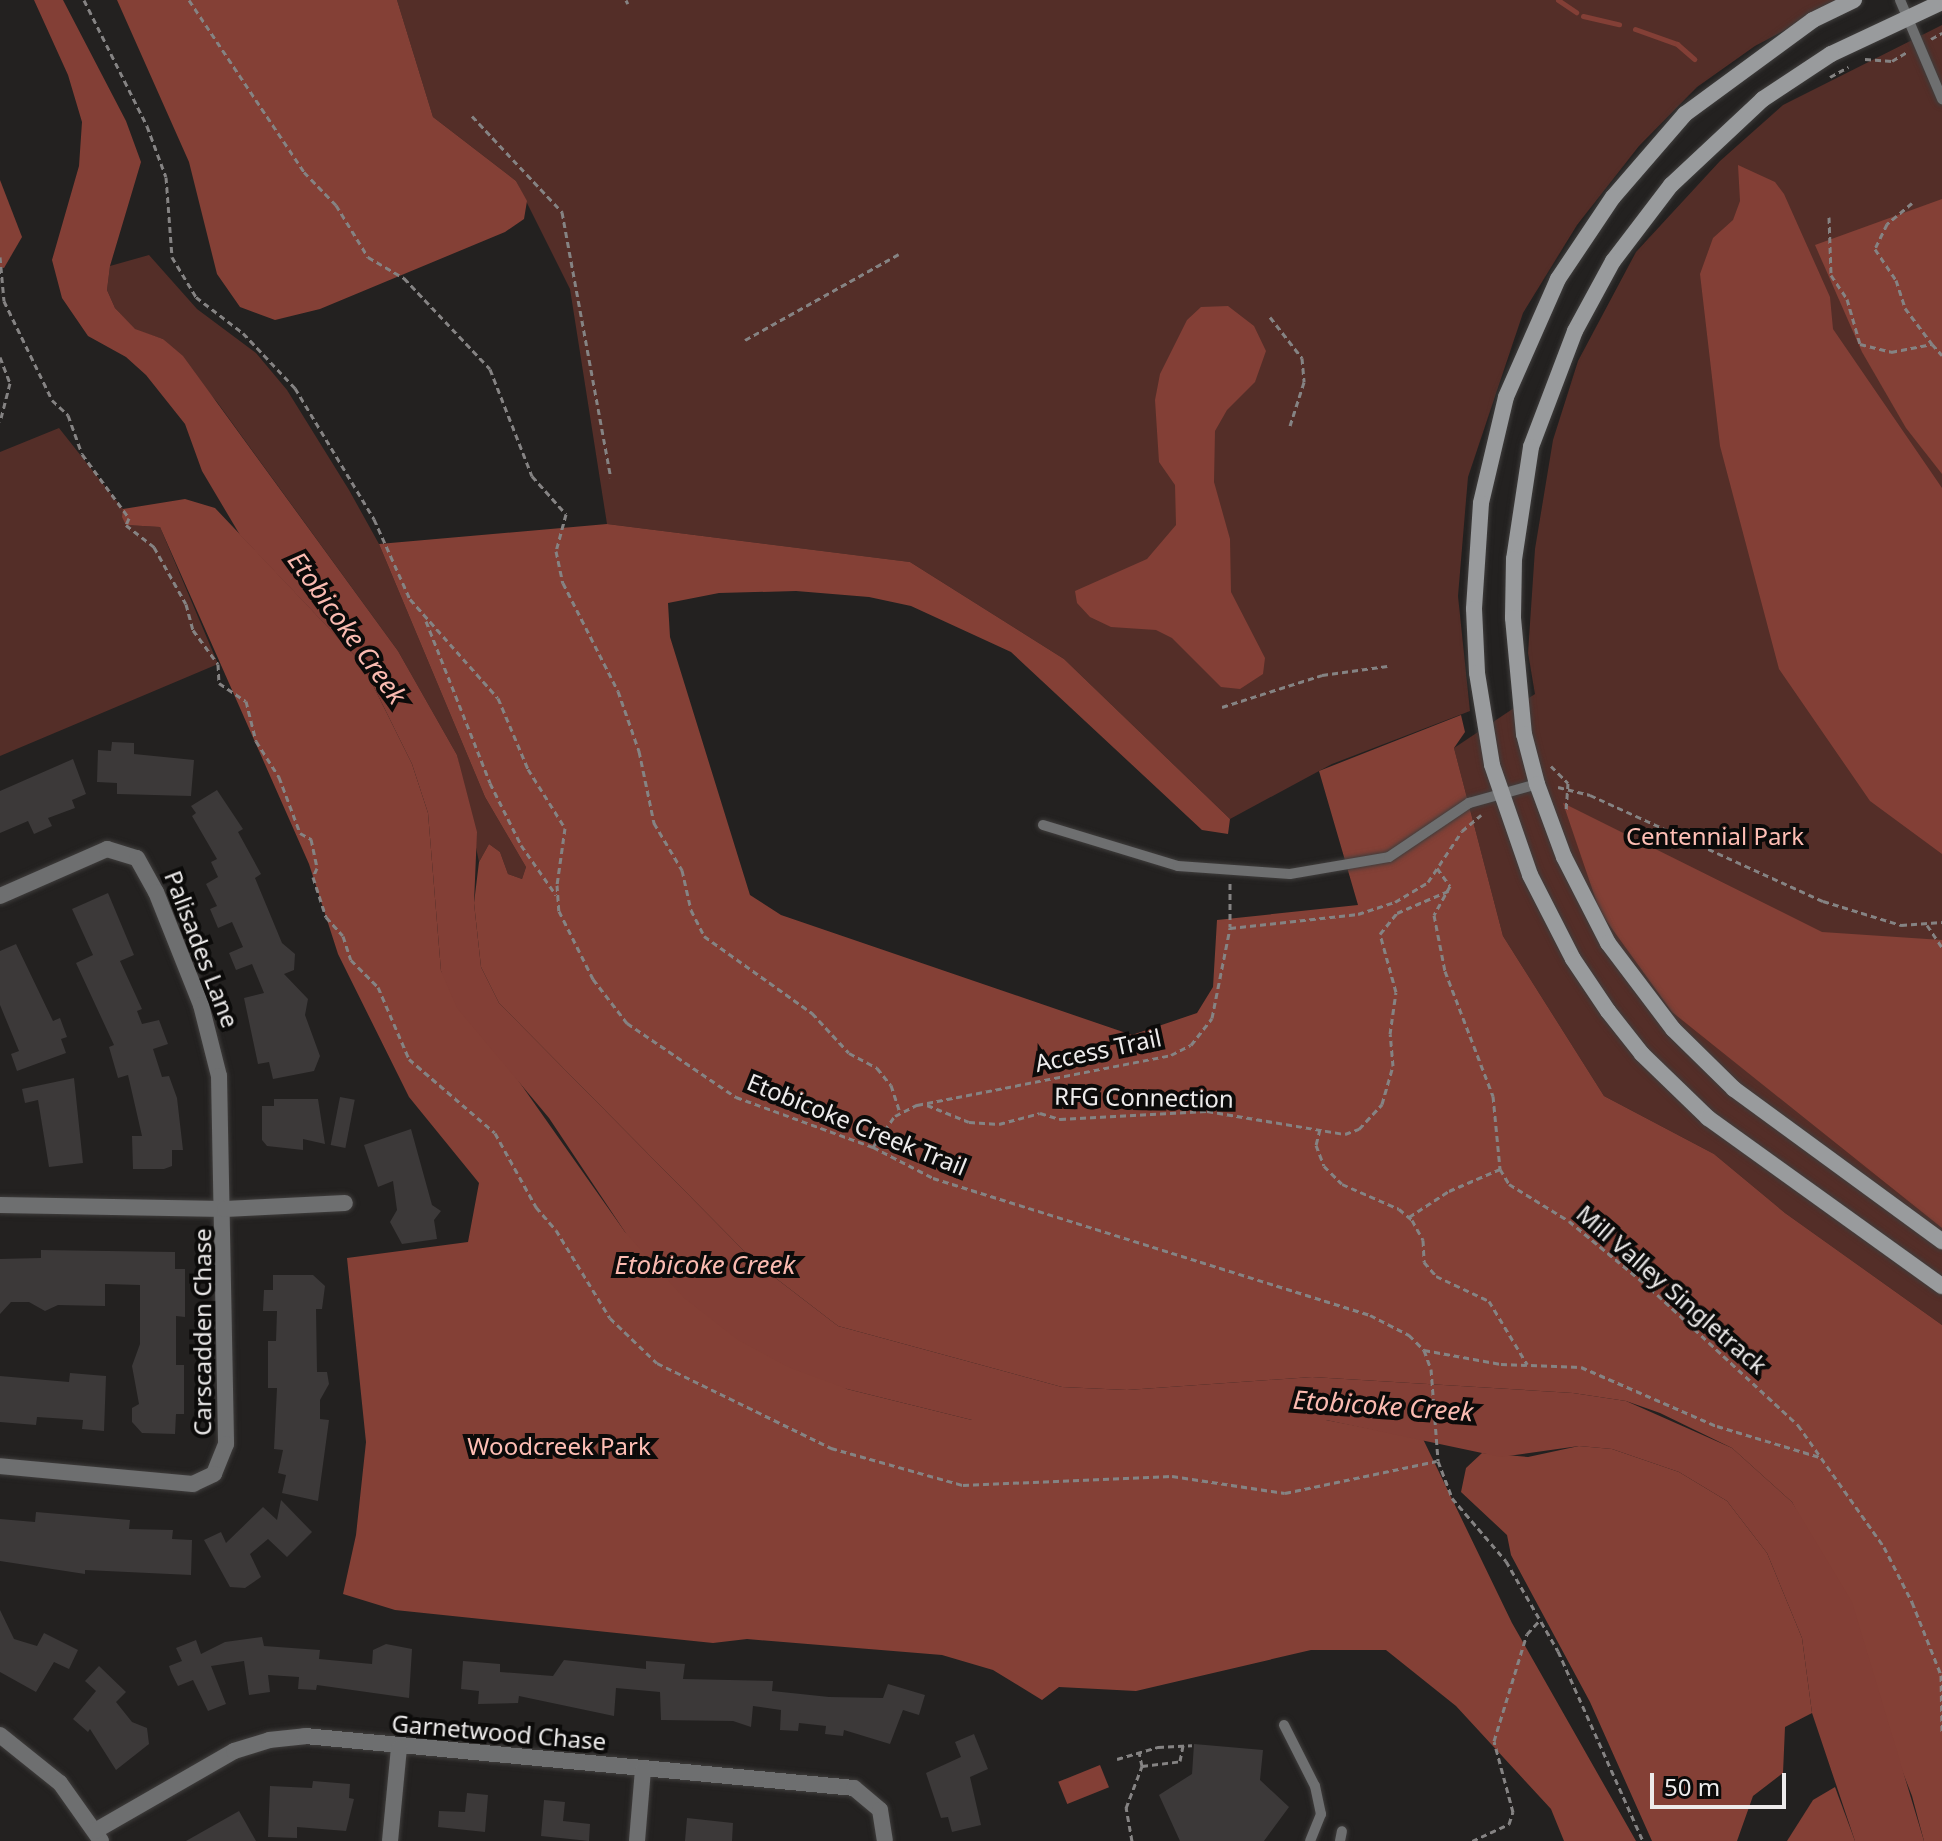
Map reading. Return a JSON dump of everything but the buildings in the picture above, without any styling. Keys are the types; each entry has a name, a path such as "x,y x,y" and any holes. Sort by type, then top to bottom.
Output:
{"street":[{"path":"1854,0 1801,27 1685,114 1648,154 1580,242 1538,319 1506,397 1481,503 1476,553 1477,673 1500,795 1549,917 1608,1011 1642,1054 1708,1118 1942,1286"},
{"path":"1942,2 1831,54 1763,99 1709,146 1641,222 1575,331 1531,447 1514,559 1515,672 1537,784 1585,902 1608,943 1673,1029 1734,1089 1942,1241"},
{"name":"Palisades Lane","path":"0,896 107,849 130,853 143,864 211,1040 223,1113 225,1209"},
{"path":"0,1205 225,1209 345,1203"},
{"name":"Carscadden Chase","path":"0,1466 184,1485 214,1474 226,1444 225,1209"},
{"path":"0,1735 60,1783 98,1836"},
{"name":"Garnetwood Chase","path":"98,1836 251,1745 305,1736 399,1748 854,1788 880,1810 885,1841"},
{"path":"390,1841 399,1748"},
{"path":"637,1841 643,1769"}],"lane":[{"path":"1900,0 1942,99"},
{"path":"1043,825 1178,866 1290,874 1389,857 1469,803 1537,784"},
{"path":"1284,1725 1315,1786 1321,1814 1310,1841"}],"path":[{"name":"Etobicoke Creek Trail","path":"84,0 147,126 166,177 172,257 196,297 243,333 295,388 374,519 410,599 425,618 469,659 498,698 528,769 565,828 559,911 593,979 627,1023 736,1097 873,1147 933,1178 1370,1315 1409,1335 1424,1350"},
{"path":"189,0 304,172 336,205 368,257 404,278 490,369 532,476 566,514 556,551 563,583 618,691 639,751 654,823 682,870 691,910 704,936 812,1013 849,1053 877,1068 891,1085 900,1113 873,1147"},
{"path":"1929,40 1942,33"},
{"path":"1818,84 1862,59 1892,61 1911,49"},
{"path":"472,116 562,212 611,478"},
{"path":"1912,203 1887,224 1875,249 1896,280 1905,308 1942,355"},
{"path":"1829,217 1831,275 1847,299 1860,344 1891,352 1932,344"},
{"path":"745,340 899,254"},
{"path":"0,257 4,301 19,322 39,375 52,400 68,415 82,454 129,518 126,525 154,547 186,604 193,630 218,664 219,683 246,701 256,741 279,777 300,833 311,839 317,868 313,877 326,917 343,936 351,960 378,987 409,1059 495,1133 536,1207 556,1230 610,1318 657,1363 831,1448 963,1485 1042,1486 1172,1476 1285,1493 1438,1461"},
{"path":"1270,317 1302,358 1304,382 1290,426"},
{"path":"0,357 10,383 0,422"},
{"path":"425,618 490,783 521,845 558,898"},
{"path":"1222,707 1322,675 1387,666"},
{"path":"1547,762 1566,778 1565,821"},
{"path":"1537,784 1568,789 1823,901 1901,925 1942,922"},
{"path":"1230,928 1367,912 1420,890 1462,831 1500,795"},
{"path":"1409,1217 1449,1191 1500,1169 1493,1096 1455,1007 1434,915 1448,891 1445,875 1437,868"},
{"name":"Access Trail","path":"900,1113 923,1104 1171,1055 1191,1045 1212,1018 1230,928 1230,871"},
{"name":"RFG Connection","path":"923,1104 969,1122 999,1124 1040,1113 1060,1119 1207,1111 1345,1134 1359,1129 1382,1104 1393,1066 1390,1034 1396,992 1380,934 1397,913 1448,891"},
{"path":"1927,925 1942,947"},
{"path":"1320,1129 1316,1145 1333,1175 1409,1217 1423,1240 1424,1262 1436,1276 1489,1301 1528,1366"},
{"name":"Mill Valley Singletrack","path":"1500,1169 1509,1184 1569,1221 1650,1288 1798,1425 1884,1547 1942,1675 1942,1732"},
{"path":"1643,1841 1539,1621 1506,1561 1452,1498 1438,1461 1431,1369 1424,1350 1528,1366 1581,1367 1717,1426 1820,1457"},
{"path":"1472,1841 1509,1824 1513,1812 1494,1741 1527,1634 1539,1621"},
{"path":"1142,1766 1180,1761 1183,1745"},
{"path":"1117,1759 1139,1752 1192,1745"},
{"path":"1132,1841 1126,1808 1142,1766 1139,1752"}],"green space":[{"path":"117,0 397,0 433,117 516,181 527,201 524,219 505,232 320,309 275,320 240,307 217,274 189,162"},
{"path":"397,0 1841,0 1755,46 1697,87 1639,146 1577,225 1523,313 1468,477 1458,596 1470,711 1332,764 1230,819 1064,659 910,562 607,524 570,289 516,181 433,117"},
{"name":"Centennial Park","path":"1942,25 1942,1325 1785,1213 1714,1154 1604,1096 1503,936 1454,748 1535,694 1528,653 1535,549 1553,440 1578,361 1636,252 1720,161 1783,105"},
{"path":"0,180 22,237 4,268 0,267"},
{"path":"1942,199 1942,474 1906,428 1862,352 1815,245"},
{"path":"149,255 197,309 256,353 287,390 349,490 379,544 485,797 526,867 522,879 508,874 500,852 489,844 479,862 457,755 398,651 217,402 163,339 135,330 115,308 107,290 110,266"},
{"path":"59,428 123,509 126,525 160,527 218,664 0,756 0,452"},
{"name":"Woodcreek Park","path":"185,499 215,508 362,663 412,764 428,813 441,971 625,1232 847,1389 972,1420 1326,1420 1423,1439 1512,1623 1636,1841 1564,1841 1551,1809 1456,1706 1386,1650 1311,1650 1136,1691 1059,1687 1042,1700 993,1670 942,1655 747,1639 713,1643 395,1610 343,1594 356,1535 366,1442 347,1258 468,1242 479,1183 409,1097 338,954 309,864 160,527 126,525 122,517 123,509"},
{"path":"607,524 910,562 1064,659 1230,819 1228,834 1202,830 1011,652 911,606 869,597 796,591 719,593 668,603 670,637 750,895 781,915 1132,1035 1197,1013 1213,987 1217,920 1358,905 1319,771 1461,715 1465,732 1454,748 1503,936 1604,1096 1714,1154 1785,1213 1942,1325 1942,1841 1924,1841 1912,1796 1817,1551 1792,1502 1732,1448 1660,1413 1626,1401 1573,1393 1312,1377 1127,1390 1062,1387 838,1326 756,1263 499,1003 481,967 474,903 479,862 489,844 500,852 508,874 522,879 526,867 485,797 379,544"},
{"path":"1563,803 1822,932 1942,940 1942,1228 1672,1012 1600,912"},
{"path":"1579,1446 1612,1449 1679,1472 1727,1501 1767,1553 1802,1638 1812,1713 1785,1727 1783,1773 1753,1796 1737,1841 1652,1841 1590,1702 1511,1555 1507,1535 1461,1492 1466,1468 1482,1453 1528,1457"},
{"path":"1835,1787 1855,1841 1787,1841 1813,1800"}],"water":[{"name":"Etobicoke Creek","path":"34,0 63,0 126,121 141,162 110,266 107,290 115,308 135,329 163,339 183,356 398,651 457,755 477,832 474,903 481,967 499,1003 756,1263 838,1326 1062,1387 1127,1390 1312,1377 1573,1393 1626,1401 1732,1448 1792,1502 1852,1602 1924,1841 1855,1841 1812,1713 1802,1638 1767,1553 1727,1501 1679,1472 1612,1449 1579,1446 1501,1457 1326,1420 972,1420 847,1389 788,1367 738,1340 683,1297 625,1232 549,1118 457,1008 441,971 428,813 412,764 362,663 240,535 202,471 185,424 146,375 126,357 88,336 62,298 52,260 79,166 82,122 68,75"},
{"path":"1738,165 1775,182 1784,194 1830,297 1833,329 1942,488 1942,854 1870,801 1779,669 1720,446 1700,274 1713,238 1733,220 1740,201"},
{"path":"1228,306 1254,326 1266,351 1255,382 1227,410 1215,431 1214,482 1230,539 1231,592 1265,658 1263,674 1240,689 1221,687 1172,638 1156,630 1111,627 1090,617 1077,603 1075,591 1147,559 1176,525 1175,485 1159,462 1155,400 1160,374 1187,320 1201,307"},
{"path":"1100,1765 1109,1787 1067,1804 1058,1782"}],"waterway":[{"path":"1558,0 1576,12"},
{"path":"1583,16 1619,24"},
{"path":"1635,29 1677,44 1694,59"}]}
